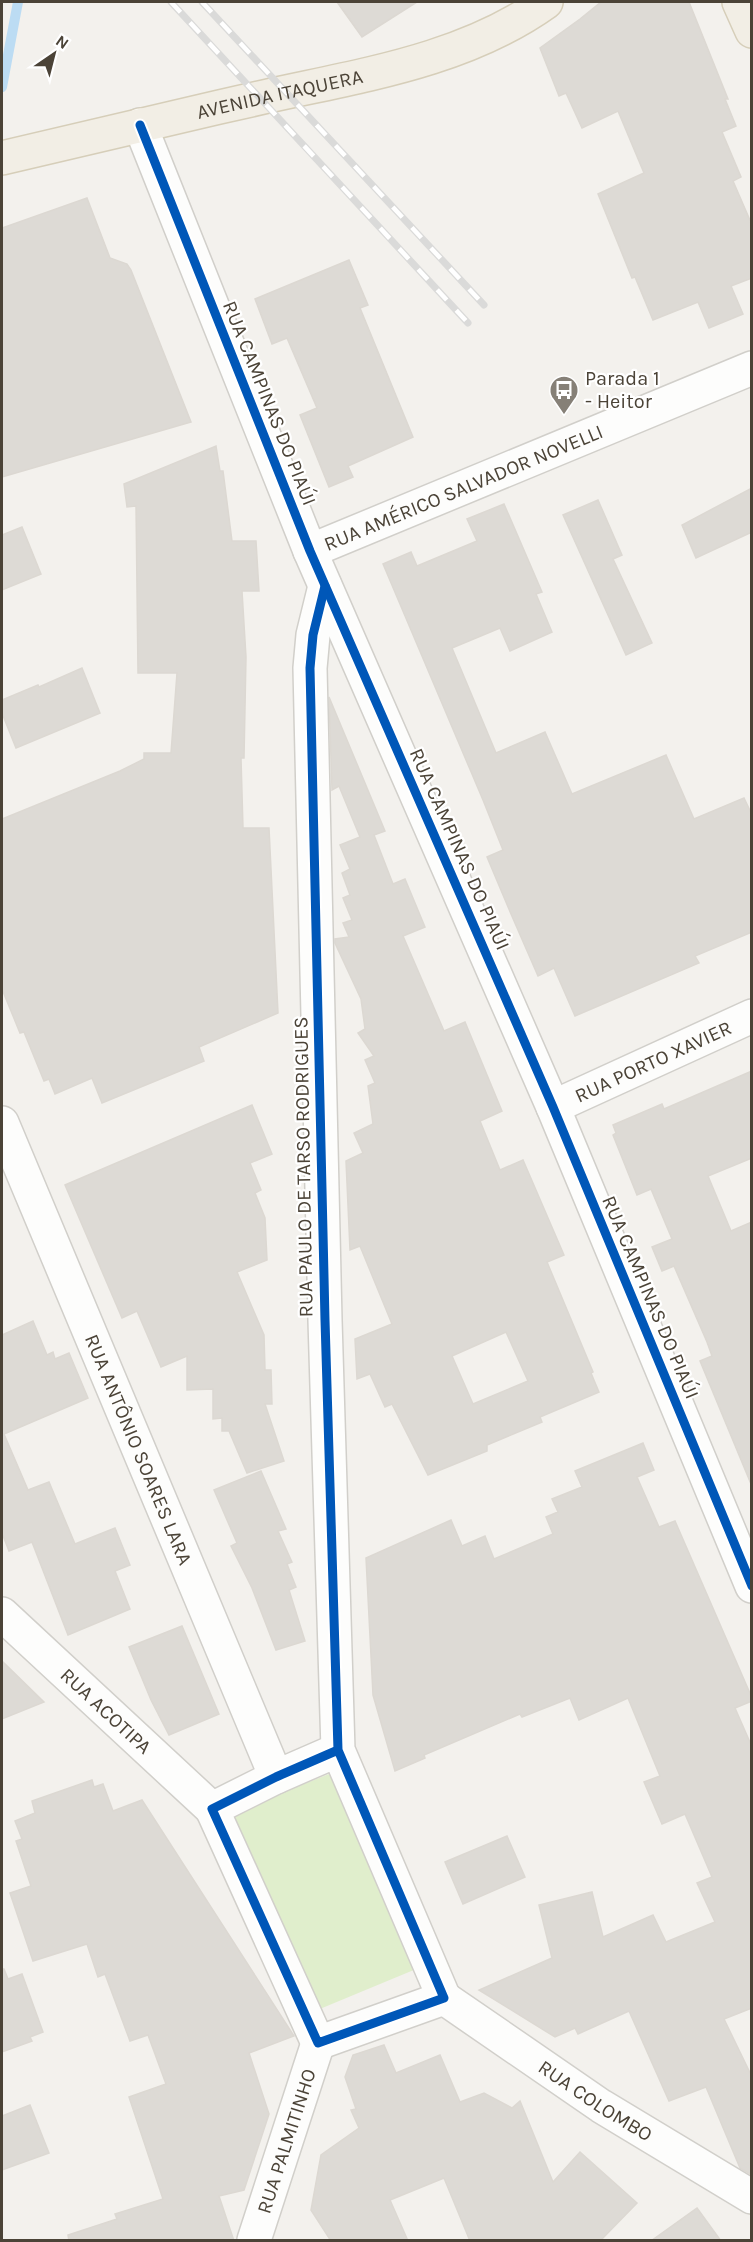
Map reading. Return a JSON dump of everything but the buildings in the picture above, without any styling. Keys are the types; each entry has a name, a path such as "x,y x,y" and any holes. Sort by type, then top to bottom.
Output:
{"main road":[{"name":"AVENIDA ITAQUERA","path":"2,158 405,65 470,44 525,17 546,2"},
{"path":"739,2 752,31"}],"street":[{"name":"RUA CAMPINAS DO PIAÚI","path":"140,125 310,551 552,1107 752,1586"},
{"name":"RUA AMÉRICO SALVADOR NOVELLI","path":"310,551 752,368"},
{"name":"RUA PAULO DE TARSO RODRIGUES","path":"325,586 313,635 310,668 324,1297 338,1750"},
{"name":"RUA PORTO XAVIER","path":"552,1107 752,1016"},
{"name":"RUA ANTÔNIO SOARES LARA","path":"2,1123 276,1777"},
{"name":"RUA ACOTIPA","path":"2,1614 212,1809"},
{"path":"338,1750 444,1998 318,2043 212,1809 276,1777 338,1750"},
{"name":"RUA COLOMBO","path":"444,1998 601,2106 752,2197"},
{"name":"RUA PALMITINHO","path":"254,2241 318,2043"}],"green space":[{"path":"339,1770 421,1967 315,2011 232,1813"}],"waterway":[{"path":"2,87 18,2"}],"railway":[{"path":"171,2 468,323"},
{"path":"202,2 484,305"}],"cycle path":[{"path":"140,125 310,551 553,1107 752,1586"},
{"path":"325,586 313,635 310,668 325,1320 338,1750 444,1998 318,2043 212,1809 276,1777 338,1750"}],"place":[{"name":"Parada 1 - Heitor","path":"564,416"}]}
